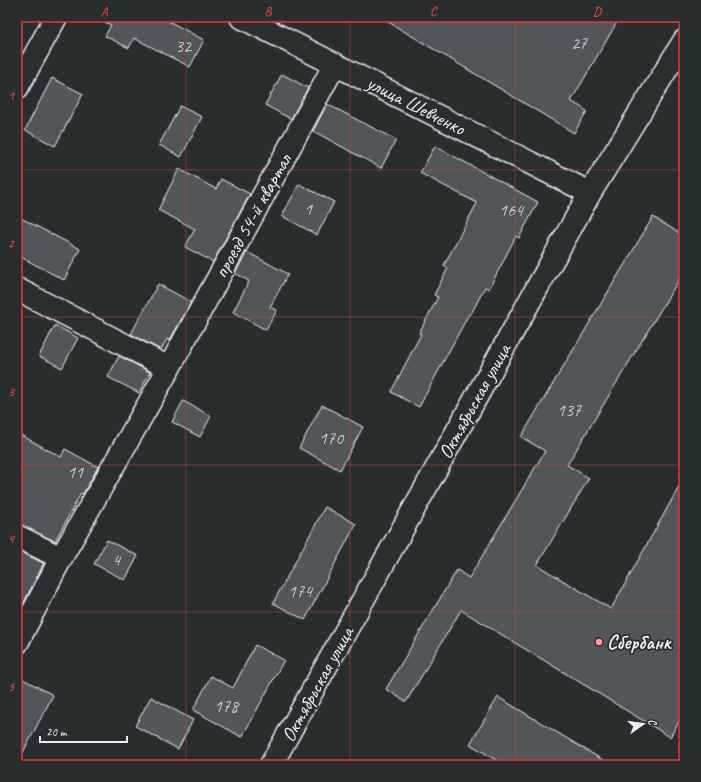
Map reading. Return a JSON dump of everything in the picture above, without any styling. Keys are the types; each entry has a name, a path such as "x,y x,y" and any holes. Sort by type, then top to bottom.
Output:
{"street":[{"path":"17,88 56,17"},
{"name":"улица Шевченко","path":"241,17 590,193"},
{"name":"Октябрьская улица","path":"272,765 590,193 684,41"},
{"name":"проезд 54-й квартал","path":"17,643 61,558 169,368 335,64"},
{"path":"17,289 169,368"},
{"path":"17,536 61,558"}],"building":[{"path":"95,17 161,17 204,40 190,67 134,38 129,48 105,36 111,25"},
{"path":"380,17 620,17 571,101 587,111 574,133"},
{"path":"282,74 308,88 291,119 265,105"},
{"path":"52,78 83,94 55,146 25,130"},
{"path":"327,104 396,140 381,168 313,131"},
{"path":"180,106 202,117 181,157 159,145"},
{"path":"435,146 538,202 519,238 516,236 489,289 485,287 471,314 469,314 419,407 391,392 438,297 434,295 448,268 444,265 477,203 420,173"},
{"path":"179,169 216,189 221,179 250,194 213,262 185,247 195,229 158,210"},
{"path":"299,184 334,202 317,235 282,216"},
{"path":"17,216 80,249 64,280 17,255"},
{"path":"653,217 684,236 684,271 567,465 589,478 537,565 611,609 684,478 684,713 670,737 461,610 406,702 386,689 457,570 469,578 545,451 521,437"},
{"path":"247,252 288,274 270,307 277,310 266,330 233,312 249,281 235,273"},
{"path":"158,284 191,302 170,340 167,339 161,350 131,334"},
{"path":"55,325 78,338 62,368 39,356"},
{"path":"119,356 150,372 139,393 108,377"},
{"path":"183,401 211,416 200,437 172,422"},
{"path":"322,405 363,427 340,470 299,448"},
{"path":"17,433 61,457 65,449 98,467 83,494 81,493 55,541 17,524"},
{"path":"325,507 356,524 305,620 273,603"},
{"path":"107,540 138,556 125,580 94,564"},
{"path":"17,550 43,563 43,565 17,616"},
{"path":"255,645 284,660 242,737 193,710 211,676 233,688"},
{"path":"17,676 53,695 17,764"},
{"path":"151,697 193,720 178,749 135,726"},
{"path":"498,697 611,765 504,765 470,744"}],"place":[{"name":"Сбербанк","path":"599,642"}]}
